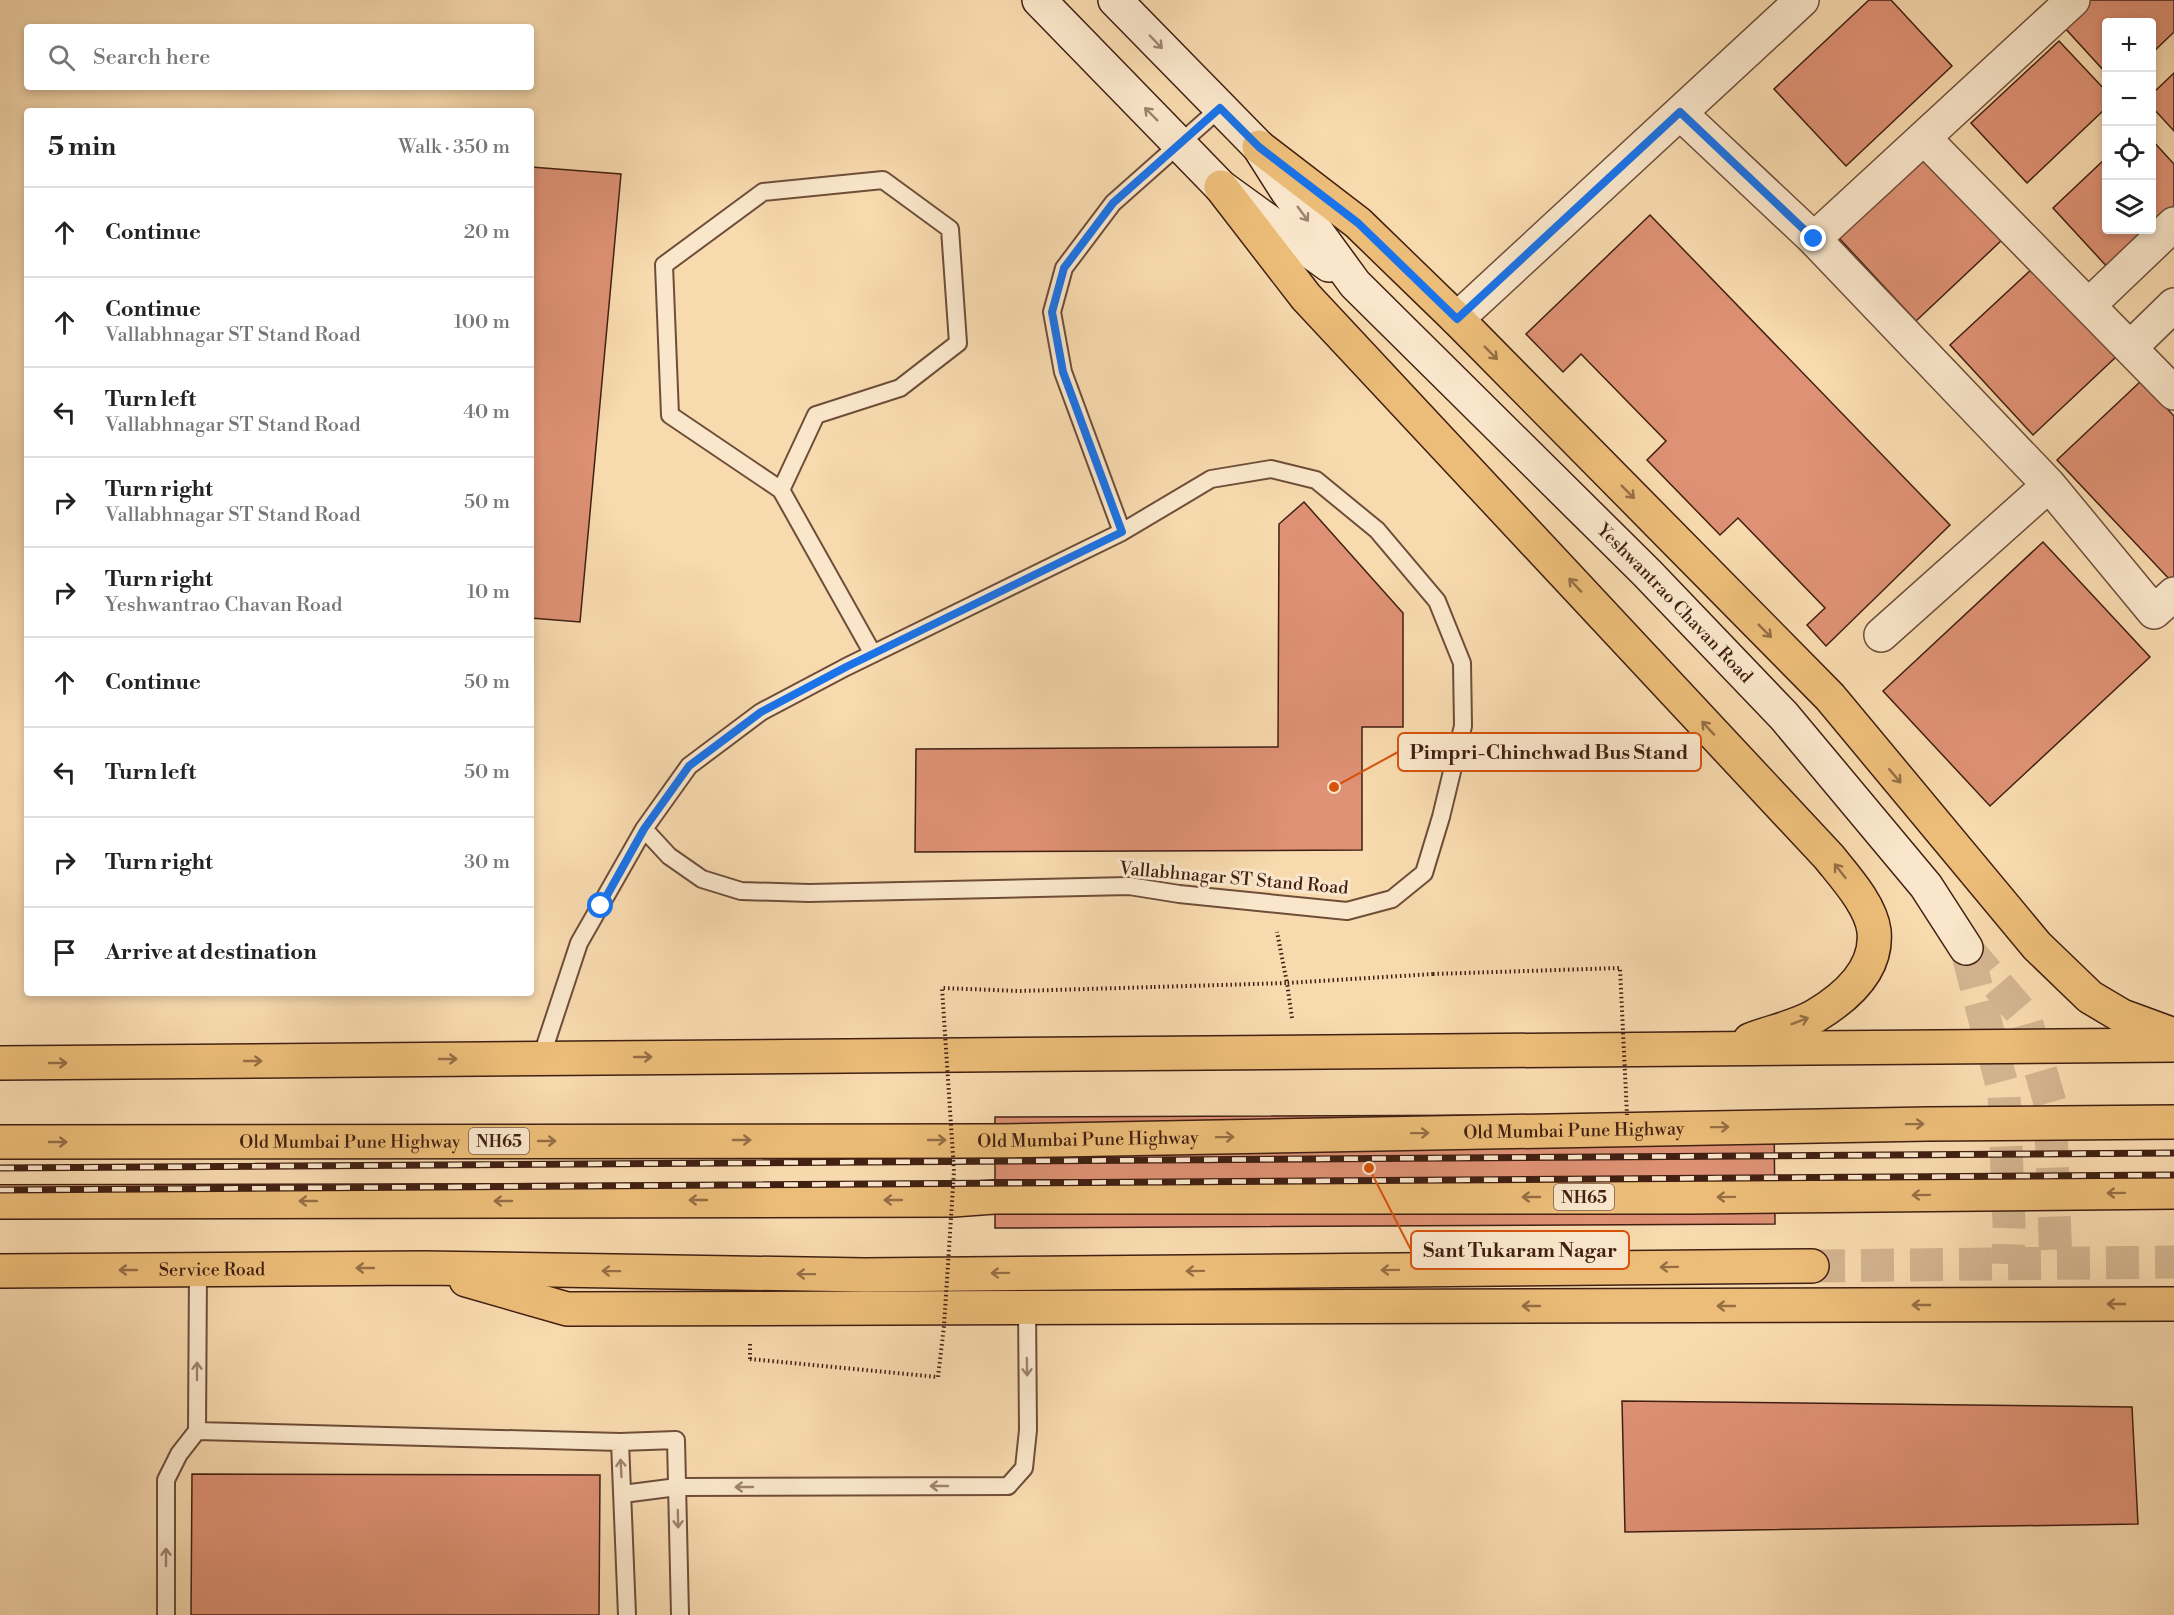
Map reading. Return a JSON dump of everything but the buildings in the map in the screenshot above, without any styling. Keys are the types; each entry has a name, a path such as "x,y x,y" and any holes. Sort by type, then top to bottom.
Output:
{"main road":[{"path":"1259,147 1358,223 1457,319 1830,697 1999,901 2045,953 2090,997 2122,1016 2174,1035"},
{"path":"1221,187 1306,297 1821,848 1862,899 1874,930 1871,961 1852,989 1813,1017 1725,1048"},
{"path":"0,1063 2174,1045"},
{"name":"Old Mumbai Pune Highway","path":"0,1142 998,1141 1916,1124 2174,1122"},
{"name":"NH65","path":"0,1202 953,1200 994,1197 1690,1197 2174,1192"},
{"name":"Service Road","path":"0,1271 424,1268 877,1275 1812,1266"},
{"path":"424,1268 567,1309 2174,1304"}],"street":[{"name":"Yeshwantrao Chavan Road","path":"1039,0 1221,187 1355,284 1647,573 1784,716 1926,886 1966,948"},
{"name":"Yeshwantrao Chavan Road","path":"1115,0 1259,147 1287,191 1355,284"},
{"path":"1457,319 1802,0"},
{"path":"1814,239 2073,0"},
{"path":"1680,112 1814,239 2049,485 2154,612 2174,594"},
{"path":"1924,138 2174,393"},
{"path":"2089,305 2174,225"},
{"path":"2130,347 2174,305"},
{"path":"1881,634 2049,485"}],"lane":[{"path":"1122,532 1063,372 1052,312 1064,268 1113,203 1220,108"},
{"path":"781,490 816,415 900,388 958,343 950,229 884,180 763,192 664,265 670,415 781,490 873,654"},
{"name":"Vallabhnagar ST Stand Road","path":"1271,470 1316,480 1377,530 1437,601 1462,663 1463,726 1441,817 1424,873 1392,899 1347,911 1179,894 1129,886 810,893 741,891 702,879 669,856 644,829 689,766 761,712 873,654 1122,532 1210,479 1271,470"},
{"path":"541,1058 579,944 644,829"},
{"path":"166,1615 166,1480 179,1454 197,1431 198,1270"},
{"path":"623,1494 677,1487 1008,1486 1024,1468 1028,1430 1027,1308"},
{"path":"197,1431 620,1442 676,1440 680,1615"},
{"path":"620,1442 627,1615"}],"path":[{"path":"1272,904 1287,983"},
{"path":"750,1359 938,1377 944,1326 954,1171 942,988 1019,991 1287,983 1433,974 1620,968 1627,1114"}],"tunnel":[{"path":"1966,948 2025,1017 2050,1103 2056,1263"},
{"path":"1968,955 2004,1093 2009,1224 2008,1264"},
{"path":"1812,1266 2174,1262"}],"railway":[{"path":"0,1168 2174,1153"},
{"path":"0,1190 2174,1175"}],"place":[{"name":"Pimpri-Chinchwad Bus Stand","path":"1334,787"},
{"name":"Sant Tukaram Nagar","path":"1369,1168"}],"route":[{"path":"601,906 644,829 689,766 761,712 846,667 1122,532 1063,372 1052,312 1064,268 1113,203 1220,108 1259,147 1358,223 1457,319 1680,112 1814,239"}]}
